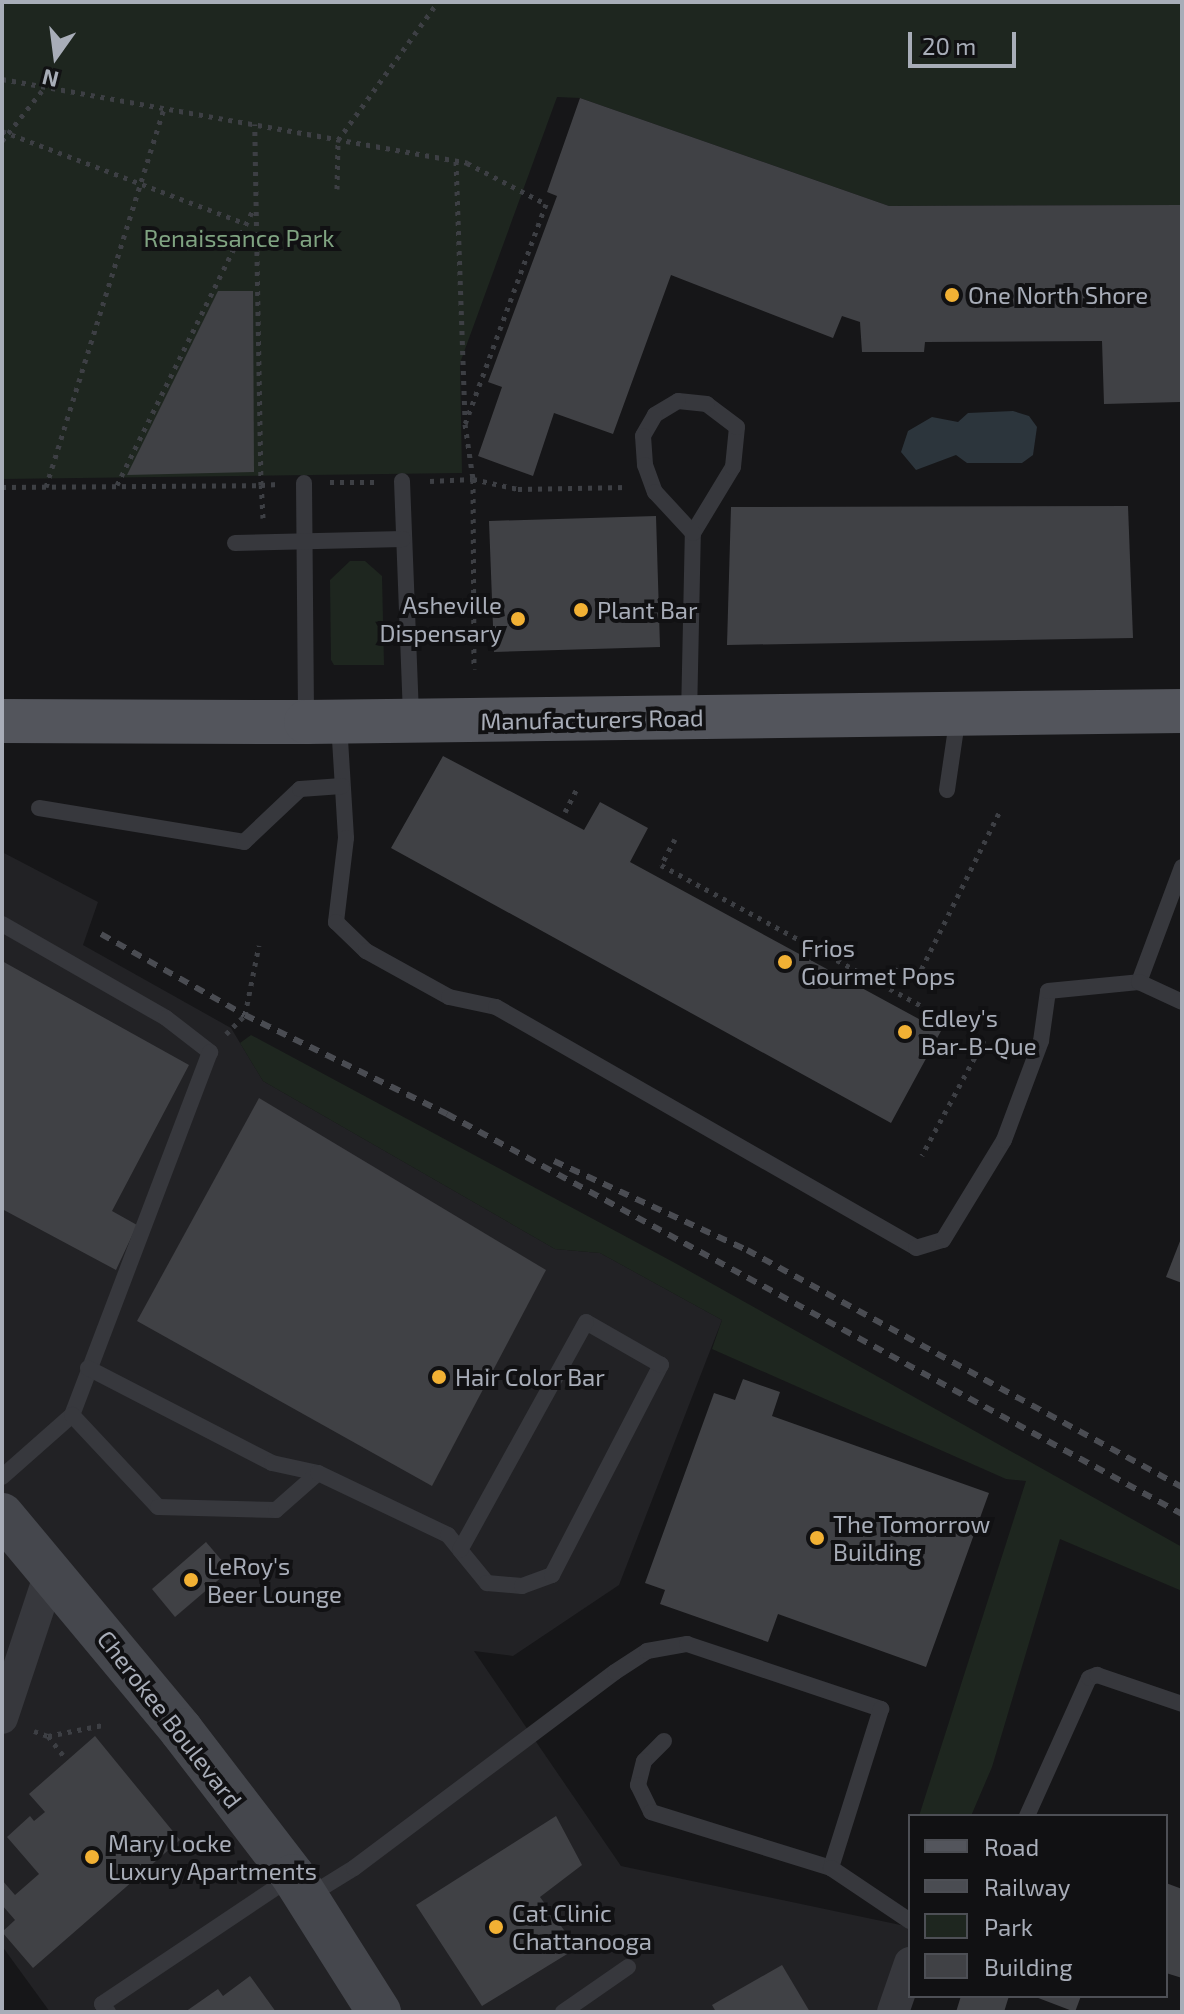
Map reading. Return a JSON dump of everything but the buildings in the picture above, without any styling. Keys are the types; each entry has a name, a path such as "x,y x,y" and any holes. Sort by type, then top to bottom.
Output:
{"main road":[{"name":"Manufacturers Road","path":"2,721 322,722 1182,711"},
{"name":"Cherokee Boulevard","path":"2,1515 51,1571 300,1886 379,2012"}],"street":[{"path":"5,1697 51,1571"},
{"path":"893,2012 908,1969"}],"lane":[{"path":"689,717 693,533 723,487 738,451 737,427 725,413 707,404 678,401 655,415 643,436 653,486 693,533"},
{"path":"402,481 411,721"},
{"path":"304,483 322,722 342,786 346,838 336,922 366,951 449,997 496,1007 916,1248 943,1240 1004,1140 1041,1041 1048,991 1139,982 1182,1002"},
{"path":"235,543 403,539"},
{"path":"947,790 958,713"},
{"path":"39,808 244,842 300,789 342,786"},
{"path":"1139,982 1182,867"},
{"path":"2,924 166,1018 210,1052 72,1415 2,1477"},
{"path":"88,1368 272,1463 318,1473 448,1535 460,1550 487,1583 522,1586 552,1575 661,1365 586,1322 460,1550"},
{"path":"72,1415 158,1507 276,1510 318,1473"},
{"path":"108,2012 102,2004 300,1886 354,1868 647,1651 687,1644 881,1709 831,1868"},
{"path":"1028,1814 1089,1678 1097,1675 1182,1704"},
{"path":"664,1741 644,1761 638,1785 651,1812 831,1868 908,1920"},
{"path":"563,2012 628,1967"}],"path":[{"path":"337,189 338,140 438,2"},
{"path":"2,79 456,161 546,204 465,424"},
{"path":"2,141 5,132 45,87"},
{"path":"46,487 164,109"},
{"path":"255,124 263,519"},
{"path":"5,132 244,223"},
{"path":"456,161 465,424 473,479 474,669"},
{"path":"116,486 244,223 255,207"},
{"path":"430,481 473,479 518,489 653,486"},
{"path":"330,482 384,482"},
{"path":"2,487 283,483"},
{"path":"565,812 578,786"},
{"path":"917,978 1000,811"},
{"path":"675,839 661,865 984,1040 922,1155"},
{"path":"210,1052 245,1015 259,945"},
{"path":"887,986 896,967"},
{"path":"32,1731 48,1736 103,1725"},
{"path":"48,1736 65,1758"}],"shaded area":[{"path":"1013,411 1029,416 1037,427 1033,455 1022,463 967,463 956,455 916,470 901,452 908,431 932,417 958,422 968,413"},
{"path":"2,852 98,902 83,945 231,1028 263,1081 555,1249 600,1253 722,1320 619,1585 513,1656 474,1651 621,1866 908,1927 908,1969 893,2012 50,2012 2,1946"}],"green space":[{"name":"Renaissance Park","path":"2,2 1182,2 1182,205 889,206 580,98 557,97 460,363 462,473 2,479"},
{"path":"350,561 365,561 382,576 384,665 334,665 331,660 330,580"},
{"path":"251,1035 675,1263 1182,1547 1182,1591 1060,1539 992,1767 972,1814 920,1814 1026,1481 1006,1479 712,1349 722,1320 600,1253 555,1249 263,1081 240,1043"}],"railway":[{"path":"101,934 245,1015 447,1114 1182,1514"},
{"path":"554,1161 747,1250 1182,1487"}],"place":[{"name":"One North Shore","path":"952,295"},
{"name":"Plant Bar","path":"581,610"},
{"name":"Asheville Dispensary","path":"518,619"},
{"name":"Frios Gourmet Pops","path":"785,962"},
{"name":"Edley's Bar-B-Que","path":"905,1032"},
{"name":"Hair Color Bar","path":"439,1377"},
{"name":"The Tomorrow Building","path":"817,1538"},
{"name":"LeRoy's Beer Lounge","path":"191,1580"},
{"name":"Mary Locke Luxury Apartments","path":"92,1857"},
{"name":"Cat Clinic Chattanooga","path":"496,1927"}]}
